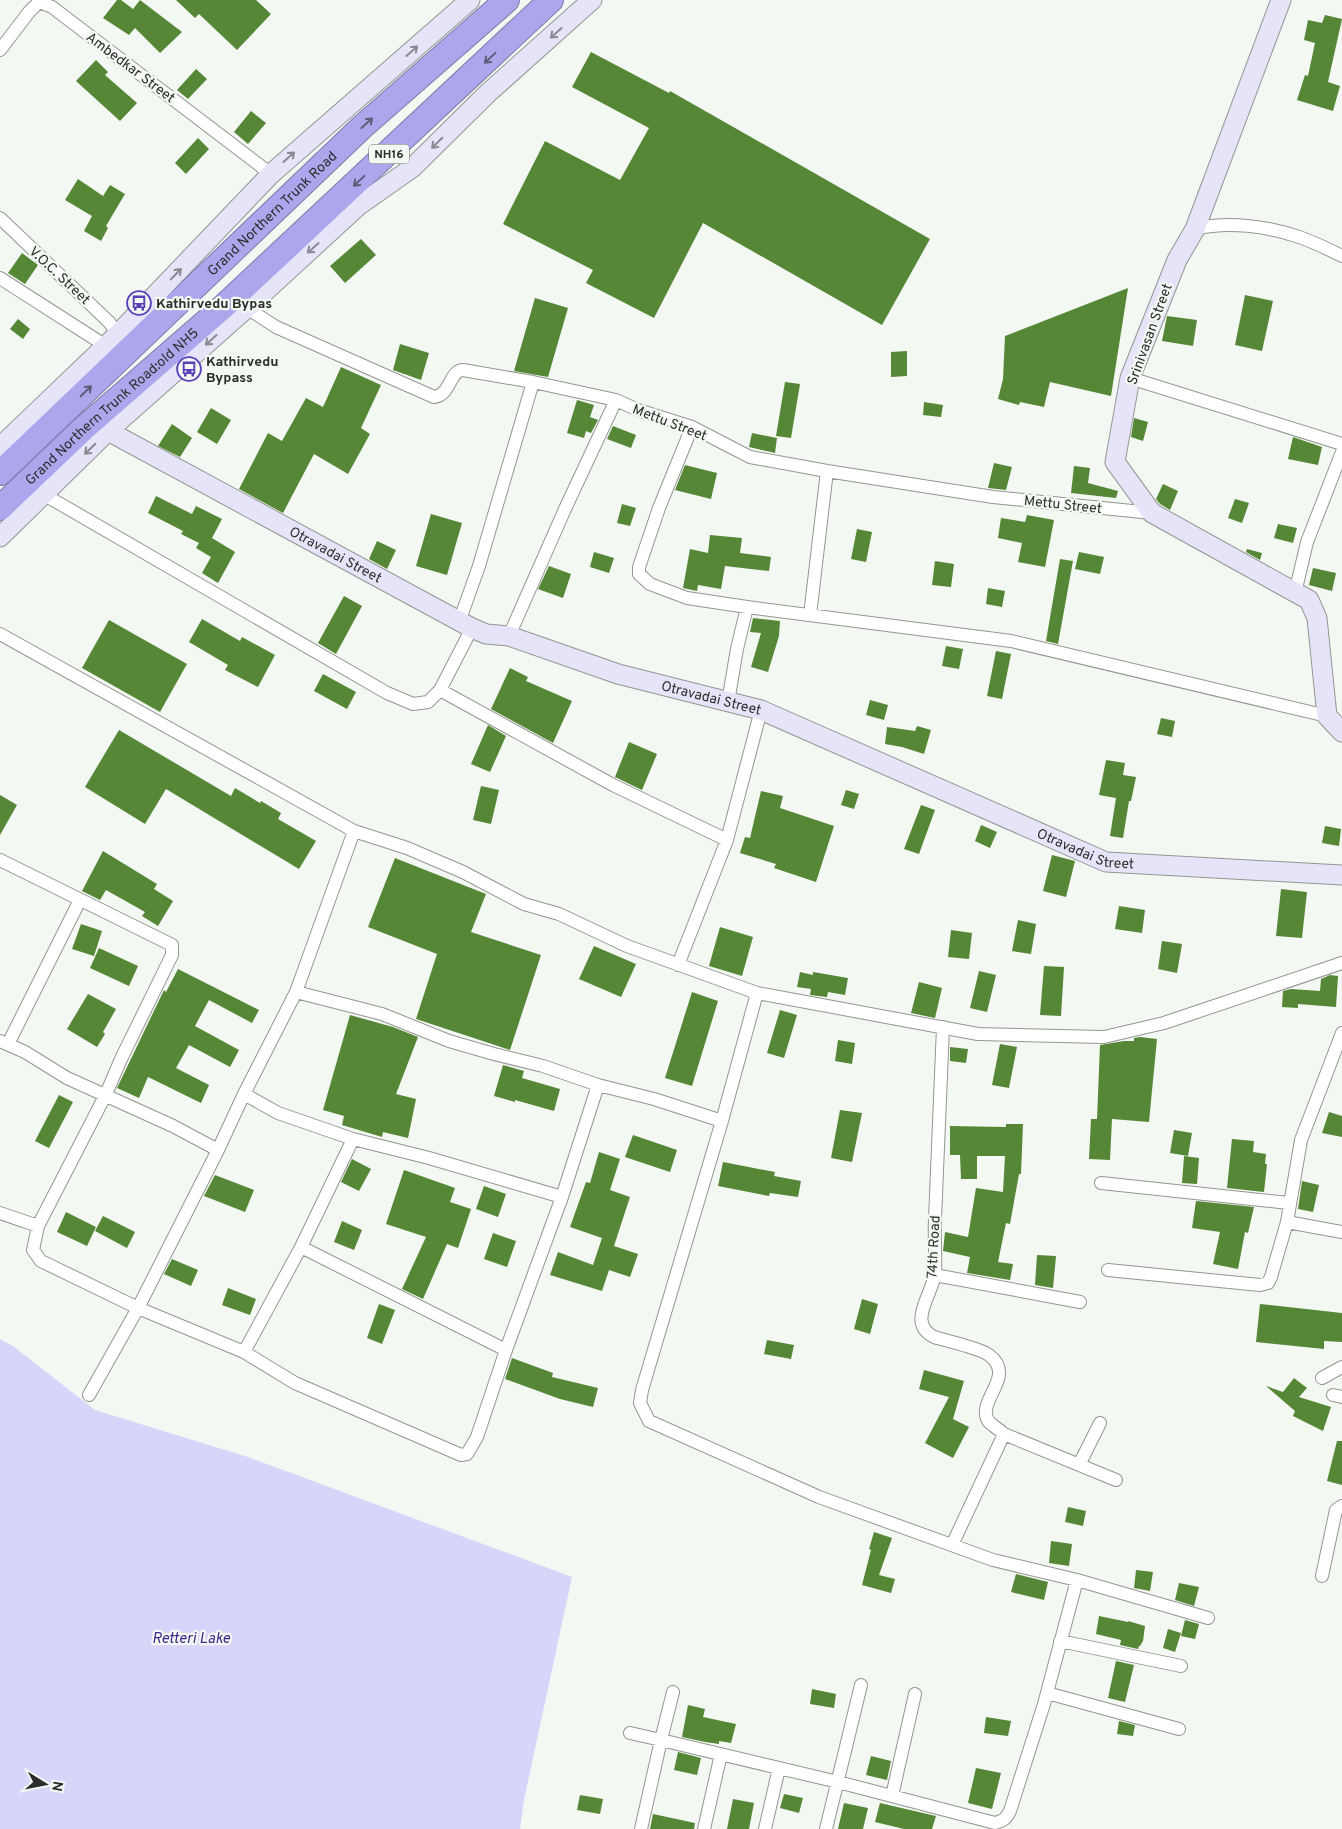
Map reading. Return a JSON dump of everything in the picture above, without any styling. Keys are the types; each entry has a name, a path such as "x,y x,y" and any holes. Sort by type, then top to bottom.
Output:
{"highway":[{"name":"Grand Northern Trunk Road","path":"0,473 362,127 507,0"},
{"name":"NH16","path":"236,307 551,0"},
{"name":"Grand Northern Trunk Road:old NH5","path":"0,508 84,428 236,307"}],"street":[{"path":"0,447 112,340 271,174 470,0"},
{"path":"0,536 236,307 358,206 412,168 488,93 592,0"},
{"name":"Srinivasan Street","path":"1281,0 1195,229 1177,260 1130,378 1115,462 1152,513 1309,600 1317,618 1327,716"},
{"name":"Ambedkar Street","path":"0,50 28,12 39,2 52,7 271,174"},
{"name":"V.O.C. Street","path":"0,218 109,322 112,340"},
{"path":"1195,229 1231,225 1274,231 1299,237 1342,256"},
{"path":"0,278 112,340"},
{"name":"Mettu Street","path":"236,307 276,327 434,397 444,393 457,372 461,370 533,382 616,400 638,410 692,427 750,457 993,497 1152,513"},
{"path":"1130,378 1342,444"},
{"path":"43,494 387,693 413,704 428,702 440,690 466,625 479,566 533,382"},
{"path":"510,636 565,509 616,400"},
{"path":"692,427 659,508 639,567 639,574 650,584 687,598 1011,642 1327,716 1342,732"},
{"name":"Otravadai Street","path":"108,431 466,625 486,634 510,636 618,674 761,710 1106,862 1342,875"},
{"path":"1295,592 1307,542 1342,452"},
{"path":"810,615 827,471"},
{"path":"728,702 737,648 747,607"},
{"path":"1,638 354,831 406,848 463,872 524,904 559,914 627,946 757,993 978,1034 1104,1037 1164,1023 1342,963"},
{"path":"440,690 613,785 727,840"},
{"path":"678,964 727,840 761,710"},
{"path":"89,1395 138,1308 296,992 354,831"},
{"path":"0,860 172,945 172,955 125,1050 106,1094 38,1226 33,1250 41,1261 138,1308 244,1352 296,1383 461,1455 468,1454 475,1442 506,1350 562,1197 598,1085"},
{"path":"80,900 4,1042 67,1078 106,1094 218,1150"},
{"path":"296,992 382,1014 449,1041 543,1066 598,1085 654,1099 722,1121"},
{"path":"757,993 722,1121 642,1390 640,1403 649,1421 819,1497 952,1546 992,1560 1077,1580 1208,1618"},
{"name":"74th Road","path":"943,1027 935,1227 935,1275 922,1314 921,1325 926,1333 934,1337 987,1354 996,1361 1000,1371 986,1414 989,1422 1004,1434 1116,1480"},
{"path":"1108,1270 1260,1285 1268,1283 1287,1222 1301,1140 1342,1033"},
{"path":"244,1094 278,1113 353,1139 429,1158 562,1197"},
{"path":"244,1352 301,1247 353,1139"},
{"path":"1101,1183 1290,1203"},
{"path":"0,1213 38,1226"},
{"path":"1287,1222 1342,1232"},
{"path":"301,1247 506,1350"},
{"path":"935,1275 1080,1302"},
{"path":"1322,1378 1342,1367"},
{"path":"1079,1465 1100,1423"},
{"path":"952,1546 1004,1434"},
{"path":"1322,1576 1336,1510 1342,1506"},
{"path":"630,1733 838,1782 995,1823 1002,1822 1007,1818 1010,1811 1034,1736 1077,1580"},
{"path":"1060,1641 1181,1666"},
{"path":"826,1829 861,1684"},
{"path":"641,1829 674,1692"},
{"path":"892,1796 915,1694"},
{"path":"1045,1698 1179,1729"},
{"path":"704,1829 721,1754"},
{"path":"764,1829 779,1768"}],"water":[{"name":"Retteri Lake","path":"0,1339 13,1346 95,1410 248,1457 572,1577 524,1800 520,1829 0,1829"}],"building":[{"path":"117,0 121,0 133,9 140,0 182,32 160,53 135,28 129,35 103,18"},
{"path":"176,0 256,0 271,14 237,50 199,14 195,18"},
{"path":"1325,15 1342,19 1328,82 1340,86 1333,111 1297,100 1305,75 1308,76 1315,43 1304,40 1308,20 1322,23"},
{"path":"591,52 669,93 670,91 930,239 882,325 703,223 654,318 586,283 593,270 503,224 545,141 620,180 649,128 572,87"},
{"path":"96,60 108,72 105,75 137,103 120,121 76,81"},
{"path":"196,69 207,79 188,99 177,90"},
{"path":"251,111 266,123 248,144 234,132"},
{"path":"198,138 209,149 186,174 175,163"},
{"path":"78,179 103,196 110,185 125,194 106,226 108,228 101,241 84,231 92,216 65,200"},
{"path":"361,239 376,255 345,283 330,266"},
{"path":"22,253 38,265 25,284 8,273"},
{"path":"1128,288 1111,396 1050,382 1044,407 1020,402 1019,405 998,399 1003,379 1005,336"},
{"path":"1245,295 1273,301 1262,351 1235,345"},
{"path":"535,298 568,308 548,377 514,371"},
{"path":"1167,316 1197,320 1193,346 1162,341"},
{"path":"18,319 30,329 23,339 10,329"},
{"path":"400,344 429,353 421,380 393,370"},
{"path":"907,351 907,376 891,377 891,352"},
{"path":"341,367 381,385 361,428 370,434 348,474 314,454 283,513 239,489 268,433 282,441 306,398 323,407"},
{"path":"785,382 800,384 791,438 776,436"},
{"path":"577,400 594,405 590,417 598,420 591,433 586,431 584,438 567,433"},
{"path":"924,402 943,405 941,417 923,415"},
{"path":"211,408 231,420 217,444 197,432"},
{"path":"1134,418 1148,422 1143,441 1131,437"},
{"path":"172,424 192,438 180,457 158,446"},
{"path":"613,426 636,435 631,448 607,439"},
{"path":"752,433 777,438 775,453 749,447"},
{"path":"1293,437 1322,447 1318,465 1288,459"},
{"path":"994,463 1012,467 1006,490 988,488"},
{"path":"685,465 717,473 711,499 675,490"},
{"path":"1074,466 1090,468 1088,483 1118,491 1116,498 1071,493"},
{"path":"1163,484 1178,491 1170,510 1156,499"},
{"path":"156,496 192,514 196,506 222,519 212,538 235,552 218,583 202,573 211,557 196,548 199,543 181,534 183,531 148,513"},
{"path":"1235,499 1249,503 1242,523 1228,518"},
{"path":"622,504 636,508 630,526 617,523"},
{"path":"431,514 462,523 447,575 416,566"},
{"path":"1027,515 1054,520 1045,567 1018,562 1022,543 998,538 1001,518 1025,522"},
{"path":"1278,524 1297,528 1293,543 1274,538"},
{"path":"857,529 872,532 866,562 851,559"},
{"path":"710,535 742,538 740,553 771,557 769,571 725,566 721,589 698,585 697,591 683,588 690,549 708,553"},
{"path":"377,541 396,550 387,569 369,559"},
{"path":"1247,549 1262,553 1260,560 1246,552"},
{"path":"594,552 614,558 609,573 590,567"},
{"path":"1079,552 1104,557 1100,574 1075,569"},
{"path":"1060,559 1073,561 1058,644 1046,641"},
{"path":"935,561 954,564 951,587 932,585"},
{"path":"549,566 571,574 563,598 538,589"},
{"path":"1313,568 1336,573 1332,591 1309,585"},
{"path":"988,588 1005,591 1002,607 986,604"},
{"path":"344,596 362,606 336,654 318,643"},
{"path":"753,618 780,621 779,636 768,672 751,667 761,633 750,632"},
{"path":"202,619 240,641 242,637 275,655 258,687 225,670 228,665 189,642"},
{"path":"109,620 187,664 160,712 82,668"},
{"path":"946,646 963,649 959,669 942,666"},
{"path":"996,651 1011,654 1002,699 987,696"},
{"path":"510,668 528,677 526,681 572,701 553,743 491,709"},
{"path":"323,674 356,692 347,709 314,691"},
{"path":"870,700 888,705 884,720 866,715"},
{"path":"1161,718 1175,721 1172,737 1157,734"},
{"path":"488,725 506,736 490,772 471,764"},
{"path":"917,726 931,730 924,754 885,744 887,727 915,731"},
{"path":"119,730 231,796 235,788 281,813 278,819 316,841 299,869 166,789 145,824 85,787"},
{"path":"629,742 657,754 642,790 615,777"},
{"path":"1106,760 1125,763 1123,775 1136,777 1131,801 1129,801 1123,838 1110,836 1116,798 1099,795"},
{"path":"481,786 499,790 491,824 473,820"},
{"path":"846,790 859,794 854,809 841,805"},
{"path":"761,791 783,796 780,808 834,826 816,882 774,868 776,864 740,853 745,837 750,838"},
{"path":"0,795 17,805 0,835"},
{"path":"921,805 935,810 919,854 904,849"},
{"path":"981,825 997,832 990,848 975,841"},
{"path":"1325,826 1341,829 1339,846 1322,843"},
{"path":"103,851 157,884 154,889 173,901 158,926 142,916 145,912 106,890 100,900 82,891"},
{"path":"1052,855 1075,861 1066,897 1043,891"},
{"path":"395,858 486,894 471,932 541,955 510,1050 416,1019 437,954 368,927"},
{"path":"1281,889 1307,892 1302,938 1276,936"},
{"path":"1119,906 1145,910 1142,933 1115,929"},
{"path":"1018,920 1036,924 1031,954 1012,951"},
{"path":"81,924 102,931 94,956 72,949"},
{"path":"720,927 753,937 742,976 709,966"},
{"path":"951,930 972,933 969,959 948,957"},
{"path":"1162,941 1182,944 1177,973 1158,969"},
{"path":"594,946 636,964 621,997 579,979"},
{"path":"99,948 138,966 129,986 90,968"},
{"path":"1044,966 1064,967 1061,1016 1040,1015"},
{"path":"178,969 259,1010 252,1023 209,1000 195,1026 239,1050 230,1067 189,1045 176,1068 209,1085 201,1103 148,1077 139,1098 117,1088 164,990 166,992"},
{"path":"979,971 996,975 987,1012 970,1008"},
{"path":"800,972 813,975 813,972 848,978 845,995 828,992 827,997 810,995 811,989 797,987"},
{"path":"1330,975 1338,976 1336,1007 1298,1004 1298,1008 1282,1007 1283,991 1291,989 1320,991 1321,979"},
{"path":"919,982 942,988 935,1018 911,1013"},
{"path":"692,992 718,1001 692,1086 665,1078"},
{"path":"88,994 116,1009 97,1047 67,1029"},
{"path":"780,1010 797,1015 784,1058 767,1053"},
{"path":"350,1015 393,1027 418,1037 396,1094 416,1099 408,1138 383,1132 382,1137 342,1125 344,1116 323,1110"},
{"path":"1134,1038 1157,1039 1149,1122 1112,1119 1110,1160 1089,1159 1091,1119 1097,1119 1100,1045 1134,1041"},
{"path":"838,1040 855,1043 852,1064 835,1061"},
{"path":"1000,1044 1017,1047 1009,1088 992,1085"},
{"path":"950,1047 968,1049 966,1063 950,1061"},
{"path":"503,1065 524,1071 522,1078 560,1089 554,1111 494,1096"},
{"path":"59,1095 73,1102 49,1148 35,1141"},
{"path":"840,1110 862,1113 852,1162 831,1158"},
{"path":"1329,1112 1342,1116 1342,1137 1322,1133"},
{"path":"1006,1124 1023,1124 1021,1174 1019,1174 1010,1224 1006,1223 998,1262 1013,1264 1010,1280 967,1273 970,1257 943,1251 945,1232 968,1237 976,1188 1003,1192 1005,1156 977,1156 977,1179 961,1179 960,1155 950,1155 950,1126 1006,1127"},
{"path":"1174,1130 1192,1133 1188,1156 1170,1153"},
{"path":"633,1135 677,1150 670,1172 625,1157"},
{"path":"1232,1139 1254,1141 1253,1152 1266,1154 1265,1164 1267,1164 1264,1192 1227,1188"},
{"path":"599,1152 620,1159 610,1190 630,1197 614,1246 638,1254 630,1277 609,1270 602,1291 550,1275 558,1252 593,1265 602,1238 570,1227 586,1182 590,1183"},
{"path":"1184,1156 1199,1158 1197,1184 1182,1183"},
{"path":"352,1159 371,1169 359,1191 341,1182"},
{"path":"723,1162 775,1172 774,1176 801,1181 798,1197 770,1193 769,1196 718,1186"},
{"path":"404,1170 455,1188 450,1202 471,1209 458,1248 447,1244 423,1299 402,1289 426,1237 386,1224"},
{"path":"215,1175 254,1190 245,1212 204,1196"},
{"path":"1302,1181 1319,1185 1313,1212 1298,1209"},
{"path":"484,1186 506,1194 498,1217 476,1209"},
{"path":"1196,1201 1254,1207 1248,1233 1245,1232 1238,1269 1213,1264 1220,1232 1192,1228"},
{"path":"66,1212 96,1227 87,1246 57,1232"},
{"path":"103,1216 135,1232 127,1248 95,1231"},
{"path":"342,1221 362,1230 354,1250 334,1242"},
{"path":"493,1233 516,1241 507,1267 484,1259"},
{"path":"1037,1255 1056,1256 1053,1288 1035,1285"},
{"path":"172,1259 198,1270 191,1286 164,1274"},
{"path":"228,1288 256,1299 250,1315 222,1305"},
{"path":"862,1299 878,1304 870,1334 854,1329"},
{"path":"379,1304 395,1310 382,1344 367,1338"},
{"path":"1260,1304 1342,1313 1342,1342 1324,1341 1324,1349 1256,1342"},
{"path":"767,1340 794,1345 791,1359 764,1354"},
{"path":"512,1358 553,1373 552,1377 598,1388 593,1407 560,1399 505,1379"},
{"path":"924,1370 964,1381 953,1419 969,1427 953,1458 925,1443 949,1397 919,1389"},
{"path":"1294,1378 1307,1388 1299,1397 1331,1407 1323,1431 1293,1416 1295,1411 1266,1386 1283,1392"},
{"path":"1337,1441 1342,1441 1342,1485 1327,1481"},
{"path":"1068,1507 1086,1511 1083,1526 1065,1522"},
{"path":"874,1532 892,1538 879,1575 895,1579 891,1593 862,1585"},
{"path":"1051,1541 1072,1544 1069,1566 1049,1563"},
{"path":"1136,1570 1153,1572 1150,1591 1134,1588"},
{"path":"1016,1574 1048,1582 1044,1600 1011,1592"},
{"path":"1179,1583 1199,1587 1194,1606 1175,1600"},
{"path":"1099,1616 1145,1626 1143,1641 1138,1649 1120,1645 1121,1640 1096,1634"},
{"path":"1185,1620 1199,1624 1195,1639 1181,1636"},
{"path":"1168,1629 1181,1633 1175,1652 1163,1648"},
{"path":"1116,1661 1134,1665 1125,1702 1108,1698"},
{"path":"812,1689 836,1694 834,1708 810,1704"},
{"path":"688,1705 705,1709 703,1717 736,1724 731,1743 719,1741 719,1744 682,1737"},
{"path":"986,1717 1011,1721 1008,1736 984,1733"},
{"path":"1119,1721 1135,1725 1133,1736 1117,1734"},
{"path":"678,1752 701,1758 697,1775 674,1770"},
{"path":"871,1756 891,1761 887,1780 866,1775"},
{"path":"976,1768 1001,1773 992,1809 968,1803"},
{"path":"784,1794 803,1798 799,1813 780,1808"},
{"path":"580,1795 603,1799 600,1814 577,1810"},
{"path":"733,1799 754,1803 749,1829 727,1829"},
{"path":"844,1803 868,1808 863,1829 838,1829"},
{"path":"880,1803 936,1816 932,1829 904,1829 875,1822"},
{"path":"653,1814 695,1823 694,1829 650,1829"}],"place":[{"name":"Kathirvedu Bypas","path":"139,303"},
{"name":"Kathirvedu Bypass","path":"189,369"}]}
